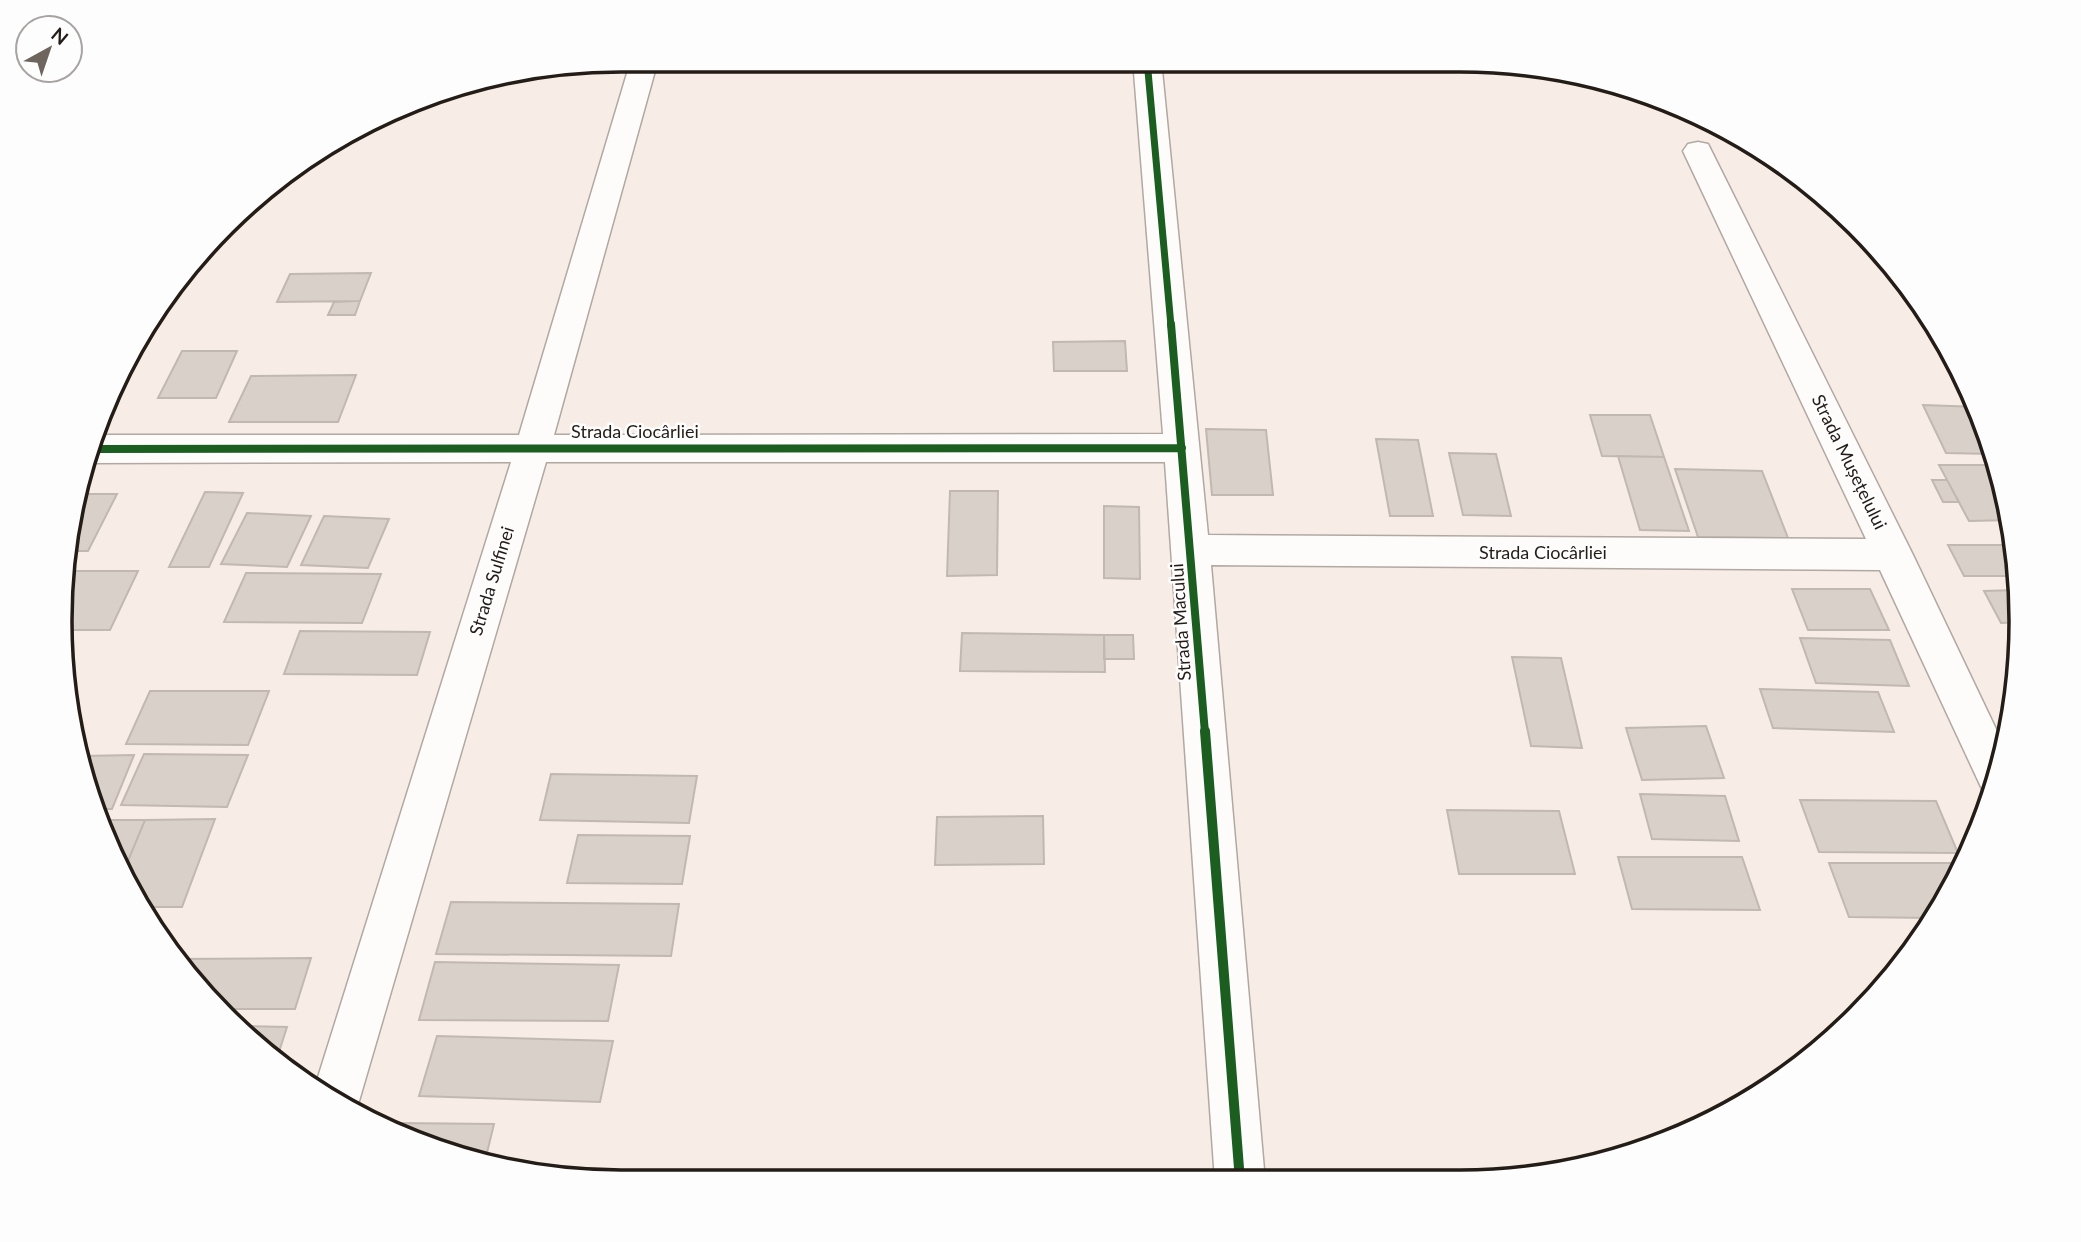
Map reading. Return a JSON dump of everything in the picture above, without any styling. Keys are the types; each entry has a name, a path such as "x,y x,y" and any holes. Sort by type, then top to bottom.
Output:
{"street":[{"name":"Strada Sulfinei","path":"338,1092 533,447 641,72"},
{"name":"Strada Macului","path":"1148,72 1191,550 1239,1170"},
{"name":"Strada Mușețelului","path":"1698,150 1991,762"},
{"name":"Strada Ciocârliei","path":"99,449 1182,448"},
{"name":"Strada Ciocârliei","path":"1191,550 1894,555"}],"building":[{"path":"371,273 360,301 277,302 290,274"},
{"path":"360,301 355,315 328,315 334,302"},
{"path":"1125,341 1127,371 1054,371 1053,342"},
{"path":"182,351 237,351 216,398 158,398"},
{"path":"356,375 338,422 229,422 251,376"},
{"path":"1923,405 1965,407 1983,454 1946,453"},
{"path":"1590,415 1650,415 1664,457 1602,456"},
{"path":"1206,429 1266,430 1273,495 1212,495"},
{"path":"1376,439 1418,440 1433,516 1390,516"},
{"path":"1449,453 1496,454 1511,516 1463,515"},
{"path":"1618,456 1664,457 1689,531 1640,530"},
{"path":"1939,465 1987,465 2000,520 1969,521"},
{"path":"1675,469 1762,471 1788,538 1698,537"},
{"path":"1932,480 1947,480 1959,502 1943,502"},
{"path":"950,491 998,491 997,575 947,576"},
{"path":"205,492 243,493 209,567 169,567"},
{"path":"117,494 88,551 76,551 82,514 86,495"},
{"path":"1104,506 1139,507 1140,579 1104,578"},
{"path":"247,513 311,516 287,567 221,564"},
{"path":"324,516 389,519 368,568 301,565"},
{"path":"1948,545 2004,545 2007,576 1964,576"},
{"path":"74,571 138,571 110,630 72,630"},
{"path":"246,573 381,574 362,623 224,622"},
{"path":"1792,589 1870,589 1889,630 1808,630"},
{"path":"2008,590 2009,623 2001,623 1984,591"},
{"path":"300,631 430,632 417,675 284,674"},
{"path":"962,633 1104,635 1105,672 960,671"},
{"path":"1104,635 1133,635 1134,659 1104,659"},
{"path":"1800,638 1890,640 1909,686 1816,683"},
{"path":"1512,657 1561,658 1582,748 1531,746"},
{"path":"1760,689 1878,692 1894,732 1773,728"},
{"path":"150,691 269,691 248,745 126,744"},
{"path":"1706,726 1724,778 1642,780 1626,728"},
{"path":"144,754 248,755 227,807 121,805"},
{"path":"134,755 112,809 105,809 88,756"},
{"path":"551,774 697,776 689,823 540,820"},
{"path":"1640,794 1725,796 1739,841 1652,839"},
{"path":"1800,800 1936,801 1958,853 1958,853 1819,852"},
{"path":"1447,810 1559,811 1575,874 1459,874"},
{"path":"1043,816 1044,864 935,865 937,817"},
{"path":"215,819 182,907 152,907 128,864 145,820"},
{"path":"110,820 145,820 127,862"},
{"path":"578,835 690,836 682,884 567,883"},
{"path":"1618,857 1742,857 1760,910 1632,909"},
{"path":"1829,863 1953,863 1922,918 1849,917"},
{"path":"451,902 679,904 671,956 436,954"},
{"path":"311,958 295,1009 233,1009 188,959"},
{"path":"435,962 619,965 608,1021 419,1020"},
{"path":"251,1026 287,1027 279,1051"},
{"path":"437,1036 613,1041 600,1102 419,1096"},
{"path":"399,1123 494,1124 487,1154 444,1141"}],"cycle path":[{"path":"1148,72 1191,550 1239,1170"},
{"path":"99,449 1182,448"}]}
